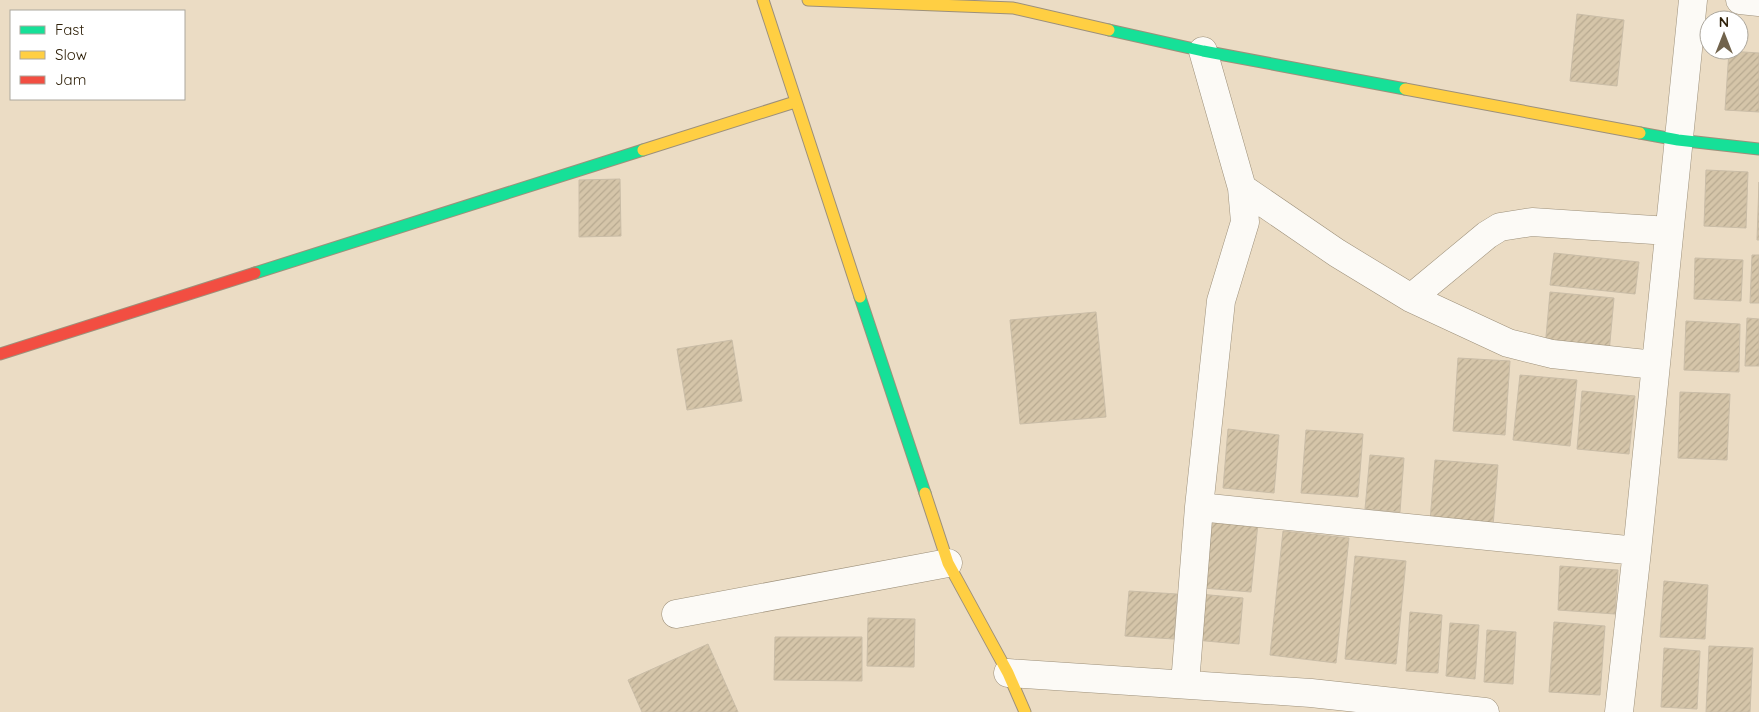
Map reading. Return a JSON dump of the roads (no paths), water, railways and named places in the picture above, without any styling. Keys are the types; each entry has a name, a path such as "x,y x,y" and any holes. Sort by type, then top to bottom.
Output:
{"street":[{"path":"763,0 948,563 1008,673 1025,712"},
{"path":"808,0 1013,8 1203,52 1678,140 1759,149"},
{"path":"1619,712 1692,0"},
{"path":"1740,0 1759,2"},
{"path":"1185,684 1199,507 1221,300 1244,222 1242,188 1203,52"},
{"path":"0,354 796,102"},
{"path":"1242,188 1337,254 1411,298 1508,343 1552,354 1655,365"},
{"path":"1411,298 1500,227 1532,222 1669,231"},
{"path":"1199,507 1637,551"},
{"path":"676,614 948,563"},
{"path":"1008,673 1185,684 1310,702 1485,712"}]}
